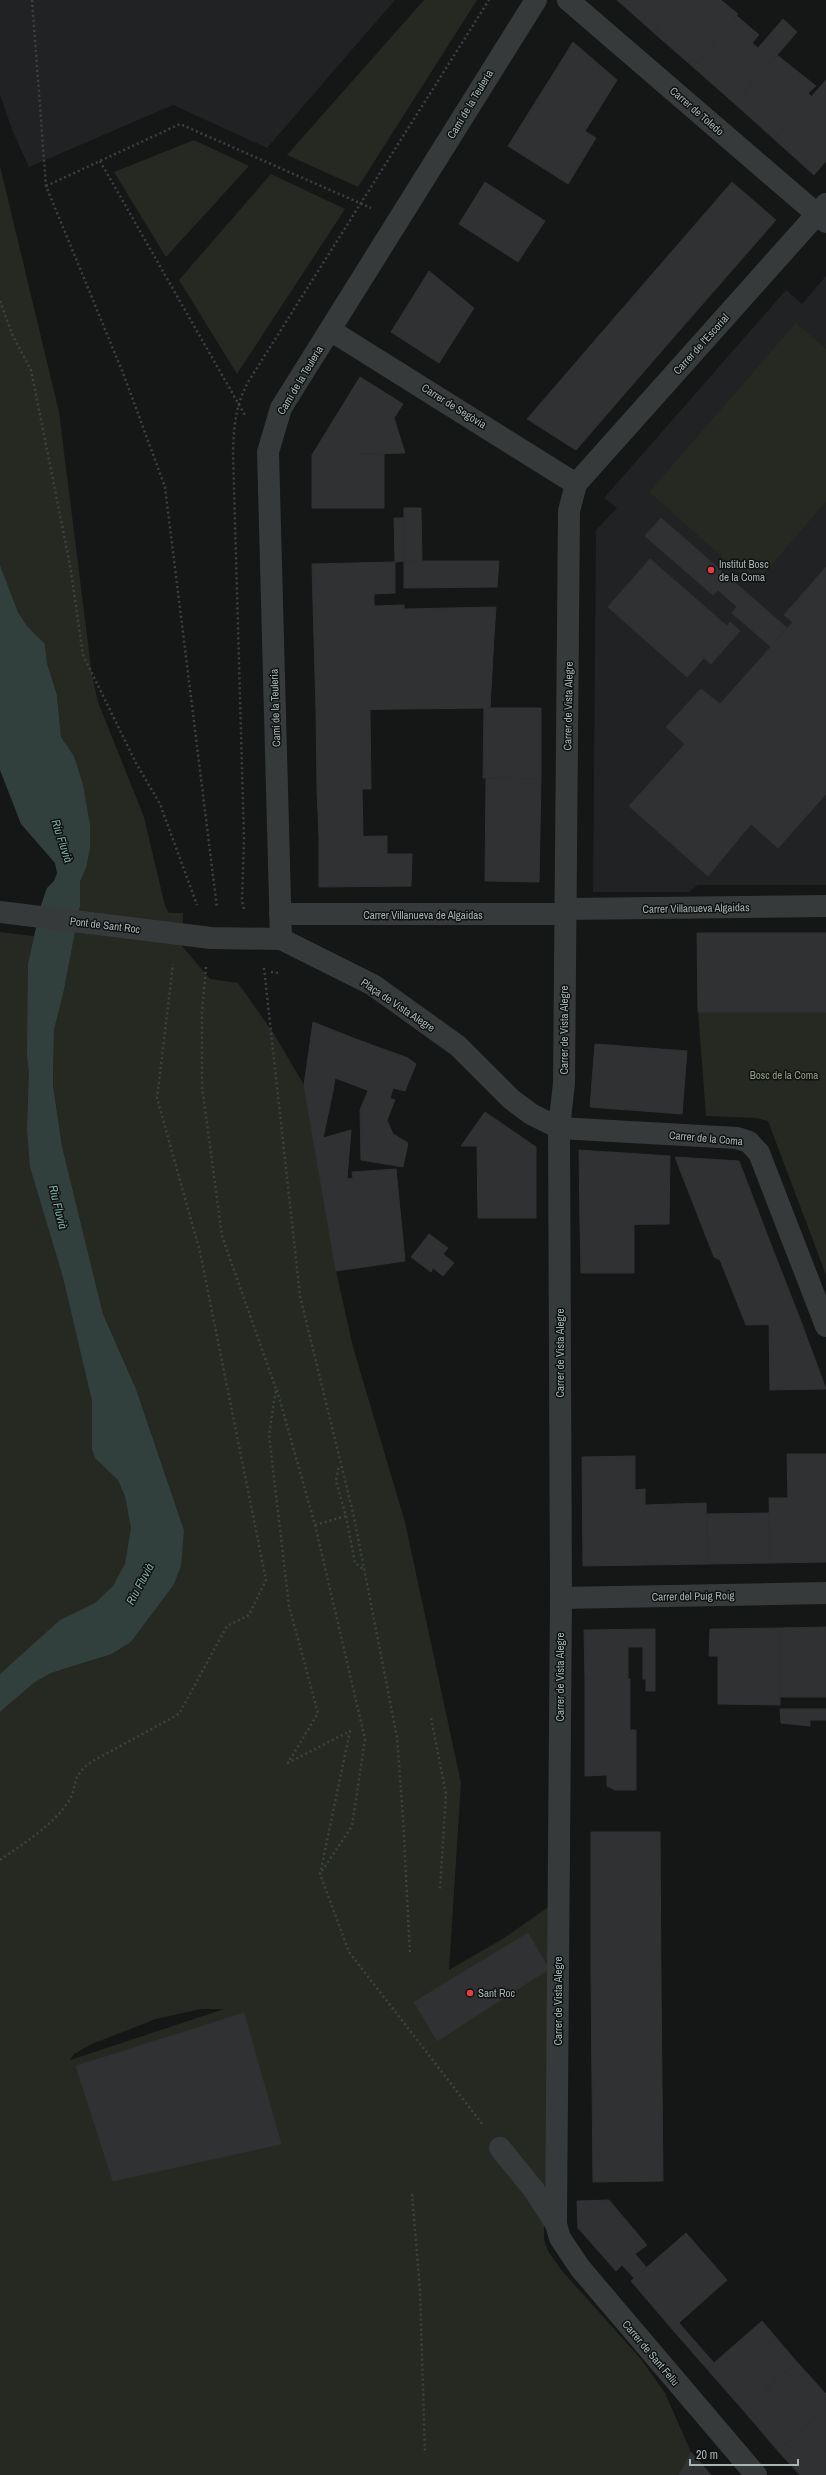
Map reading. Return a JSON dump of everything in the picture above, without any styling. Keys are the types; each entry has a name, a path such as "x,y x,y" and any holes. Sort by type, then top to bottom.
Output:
{"street":[{"name":"Camí de la Teuleria","path":"281,939 268,452 281,408 536,0"},
{"name":"Carrer de Toledo","path":"568,0 823,214"},
{"name":"Carrer de l'Escorial","path":"576,484 823,214"},
{"name":"Carrer de Segòvia","path":"330,330 576,484"},
{"name":"Carrer de Vista Alegre","path":"556,2224 561,1598 559,1128 564,1083 569,511 576,484"},
{"name":"Carrer Villanueva Algaidas","path":"565,912 826,906"},
{"name":"Pont de Sant Roc","path":"0,912 211,938"},
{"name":"Carrer Villanueva de Algaidas","path":"280,914 565,912"},
{"name":"Plaça de Vista Alegre","path":"211,938 281,939 373,985 458,1046 511,1099 526,1110 559,1128"},
{"name":"Carrer de la Coma","path":"559,1128 737,1138 749,1142 759,1153 826,1326"},
{"name":"Carrer del Puig Roig","path":"561,1598 826,1594"},
{"path":"500,2148 534,2190 556,2224"},
{"name":"Carrer de Sant Feliu","path":"556,2224 560,2238 580,2268 756,2475"}],"path":[{"path":"32,0 46,186 123,373 165,487 217,910"},
{"path":"410,1955 397,1737 354,1516 339,1464 300,1296 266,972 252,938 242,901 244,839 232,451 234,416 250,379 489,0"},
{"path":"46,186 180,124 376,210"},
{"path":"100,161 246,417"},
{"path":"0,301 13,336 30,370 70,565 83,655 136,762 160,804 179,861 211,938"},
{"path":"0,1860 45,1828 68,1803 79,1770 179,1714 227,1626 249,1616 266,1580 200,1252 157,1098 173,958"},
{"path":"207,961 202,1012 202,1086 222,1236 276,1389 315,1525 365,1739 352,1826 320,1874"},
{"path":"270,972 280,973"},
{"path":"276,1389 269,1435 288,1598 318,1713 288,1763 350,1730 320,1874 349,1952 500,2148"},
{"path":"339,1464 336,1481 346,1516 355,1563 364,1570"},
{"path":"315,1525 346,1516"},
{"path":"431,1718 446,1794 440,1889"},
{"path":"412,2194 420,2290 425,2454"}],"shaded area":[{"path":"0,0 395,0 267,148 173,105 29,167 13,132 0,95"},
{"name":"Institut Bosc de la Coma","path":"826,276 826,885 698,885 689,892 593,892 596,530 617,508 604,498 786,290 802,304"}],"green space":[{"path":"424,0 477,0 358,187 287,155"},
{"path":"194,140 249,166 166,257 114,172"},
{"path":"0,166 59,412 92,675 98,702 144,817 165,906 169,913 183,913 182,946 210,979 238,983 274,1034 304,1085 336,1271 353,1347 405,1522 461,1783 449,1970 504,1938 551,1905 547,2160 544,2204 544,2240 548,2251 563,2272 640,2358 665,2393 691,2452 679,2475 0,2475 0,1712 35,1682 51,1673 112,1654 131,1642 173,1586 184,1530 136,1389 103,1314 62,1146 53,1085 54,1030 64,990 80,906 80,882 86,868 74,756 61,737 57,695 47,663 45,644 27,626 18,612 0,565","holes":["201,2009 224,2009 70,2060 74,2054 92,2044 156,2019"]},
{"path":"271,174 345,209 237,374 179,280"},
{"path":"796,323 826,349 826,502 754,585 649,492"},
{"path":"0,932 57,939 47,1165 154,1534 145,1583 0,1708"},
{"name":"Bosc de la Coma","path":"698,1012 826,1012 826,1275 768,1121 756,1118 706,1116"}],"water":[{"name":"Riu Fluvià","path":"0,565 18,612 27,626 45,644 47,663 57,695 61,737 74,756 83,785 90,825 90,848 86,868 80,882 80,906 64,990 54,1030 53,1085 62,1146 103,1314 136,1389 184,1530 181,1566 173,1586 131,1642 112,1654 51,1673 35,1682 0,1712 0,1674 60,1620 95,1603 113,1586 125,1564 131,1528 125,1496 118,1480 95,1458 92,1449 92,1401 63,1277 30,1167 27,1129 29,1073 27,1055 28,964 41,905 47,888 54,881 57,873 55,863 21,824 0,770"}],"building":[{"path":"617,0 680,0 653,32"},
{"path":"680,0 721,0 738,14 693,67 653,32"},
{"path":"737,16 759,35 752,43 758,48 783,19 797,32 735,104 693,67"},
{"path":"573,42 617,80 601,106 555,71"},
{"path":"777,55 816,86 808,93 812,97 774,139 735,104"},
{"path":"555,71 601,106 585,131 536,101"},
{"path":"826,80 826,161 814,175 774,139"},
{"path":"536,101 596,138 568,184 508,146"},
{"path":"485,182 545,221 518,262 459,224"},
{"path":"732,182 776,220 666,346 622,309"},
{"path":"429,271 474,308 439,363 391,332"},
{"path":"622,309 666,346 576,450 527,419"},
{"path":"360,377 403,404 394,418 405,453 312,455"},
{"path":"384,454 384,508 312,508 312,455"},
{"path":"404,508 421,508 422,561 404,561"},
{"path":"394,518 404,518 404,561 395,562"},
{"path":"661,518 787,628 771,647 732,613 737,607 718,590 713,595 645,536"},
{"path":"650,559 727,626 730,622 740,631 711,664 704,658 687,677 608,607"},
{"path":"404,561 499,561 497,587 404,588"},
{"path":"395,562 395,593 374,594 374,606 404,605 405,638 314,639 312,564"},
{"path":"826,567 826,794 778,848 751,824 708,876 629,806 685,744 666,727 701,689 720,704 793,622 784,615"},
{"path":"496,607 494,636 405,638 404,609"},
{"path":"494,636 490,708 316,710 314,639"},
{"path":"484,708 541,708 541,779 483,778"},
{"path":"370,709 371,789 317,789 316,710"},
{"path":"486,778 541,779 539,882 485,881"},
{"path":"362,788 363,836 319,837 317,789"},
{"path":"387,836 387,854 412,854 411,886 319,887 319,837"},
{"path":"697,933 826,933 826,1012 698,1012"},
{"path":"313,1022 353,1038 346,1082 335,1078 333,1091 304,1085"},
{"path":"353,1038 408,1058 416,1064 405,1091 393,1088 390,1099 346,1082"},
{"path":"595,1044 687,1051 682,1114 590,1107"},
{"path":"304,1085 333,1091 323,1138 351,1130 347,1179 353,1178 352,1172 396,1169 405,1261 336,1271"},
{"path":"368,1091 395,1100 387,1120 393,1134 408,1143 403,1167 361,1160 360,1110"},
{"path":"485,1112 536,1147 536,1218 478,1218 477,1146 461,1146"},
{"path":"579,1150 670,1156 669,1224 580,1225"},
{"path":"675,1157 739,1161 777,1260 720,1260 714,1257"},
{"path":"634,1224 634,1273 581,1273 580,1225"},
{"path":"429,1234 448,1248 443,1254 454,1263 443,1276 433,1268 431,1272 411,1257"},
{"path":"720,1260 777,1260 802,1324 746,1325"},
{"path":"769,1324 802,1324 826,1389 770,1390"},
{"path":"787,1454 826,1454 826,1562 770,1563 769,1498 788,1498"},
{"path":"635,1456 635,1490 645,1489 645,1565 583,1566 582,1457"},
{"path":"706,1503 708,1564 645,1565 645,1505"},
{"path":"769,1513 770,1563 708,1564 707,1514"},
{"path":"826,1627 826,1697 780,1697 780,1628"},
{"path":"780,1628 780,1705 718,1704 718,1656 709,1656 710,1629"},
{"path":"655,1629 655,1679 643,1679 643,1647 628,1647 628,1680 585,1680 584,1630"},
{"path":"630,1679 630,1730 585,1731 585,1680"},
{"path":"646,1679 655,1679 655,1691 646,1691"},
{"path":"780,1709 826,1709 826,1720 810,1720 810,1726 781,1723"},
{"path":"636,1730 636,1790 615,1790 607,1786 607,1775 585,1776 585,1731"},
{"path":"591,1832 660,1832 661,1979 591,1979"},
{"name":"Sant Roc","path":"528,1933 549,1969 437,2041 414,2002"},
{"path":"591,1979 661,1979 663,2181 593,2182"},
{"path":"244,2013 281,2144 113,2181 76,2066"},
{"path":"609,2200 647,2245 635,2254 646,2267 634,2278 622,2265 616,2271 578,2228 577,2201"},
{"path":"686,2233 727,2280 672,2329 631,2281"},
{"path":"762,2321 797,2362 743,2410 707,2369"},
{"path":"679,2323 714,2363 707,2369 672,2329"},
{"path":"797,2362 826,2394 826,2408 778,2451 743,2410"},
{"path":"826,2408 826,2475 800,2475 778,2451"},
{"path":"691,2452 711,2475 679,2475"}],"place":[{"name":"Institut Bosc de la Coma","path":"711,570"},
{"name":"Sant Roc","path":"470,1993"}]}
